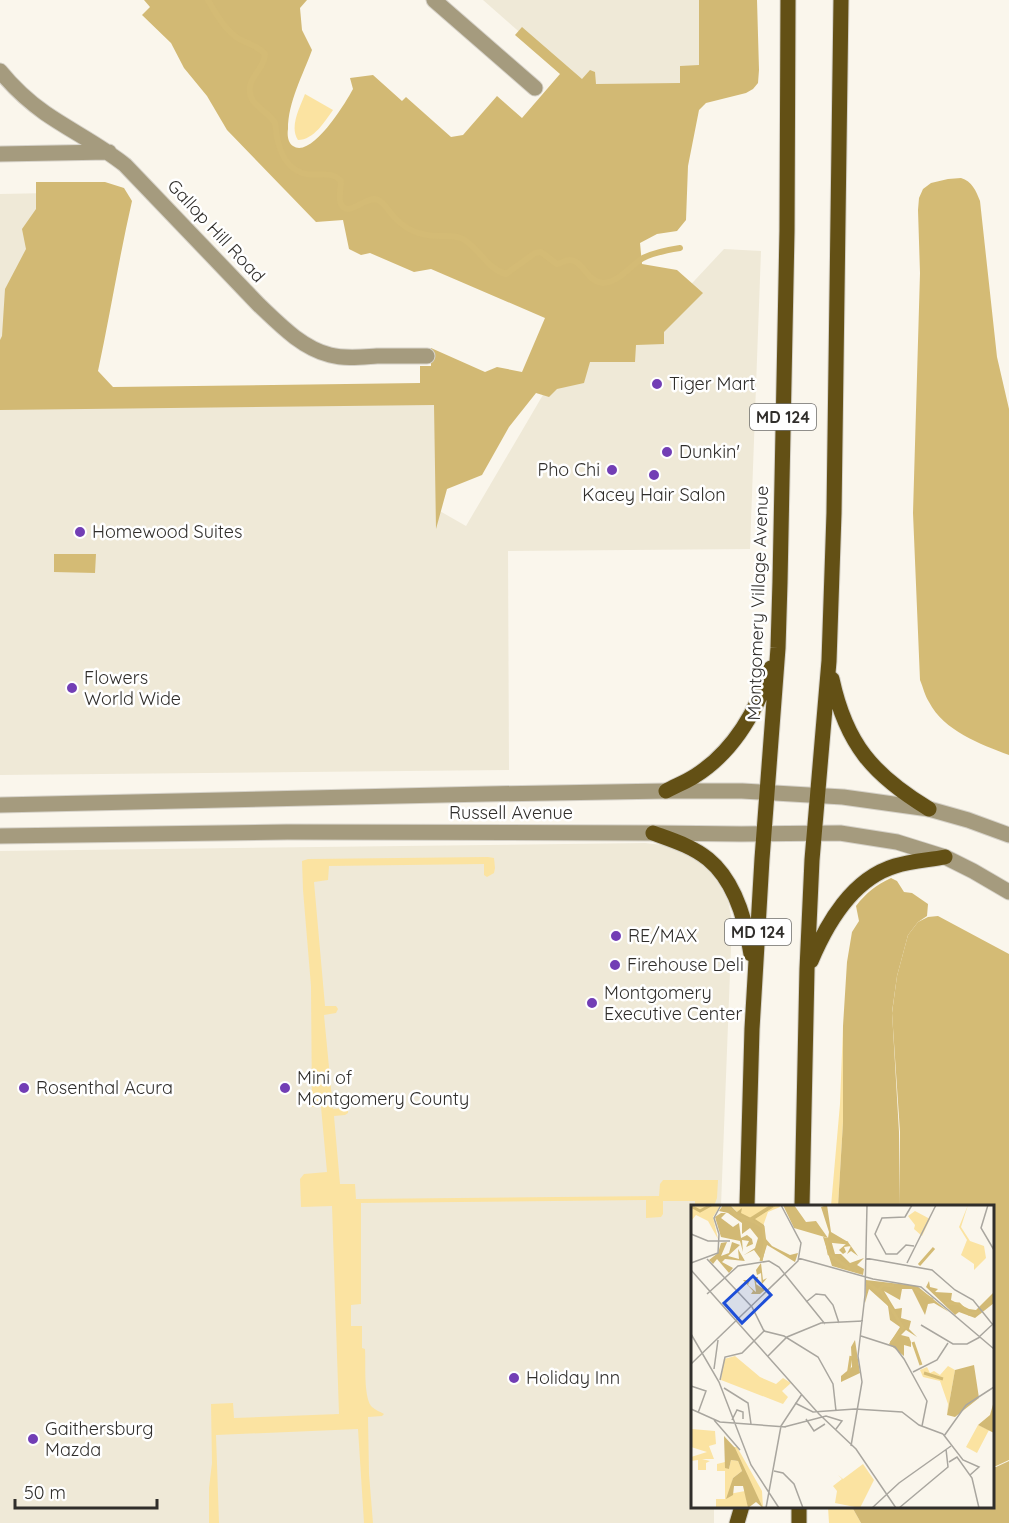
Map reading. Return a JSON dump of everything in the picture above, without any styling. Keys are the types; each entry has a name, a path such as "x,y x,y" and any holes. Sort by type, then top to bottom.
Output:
{"main road":[{"name":"Montgomery Village Avenue","path":"747,1205 755,985 778,648 782,543 788,0"},
{"name":"MD 124","path":"802,1205 807,969 814,834 829,662 834,513 841,0"},
{"path":"666,791 695,776 724,752 747,722 764,689 778,648"},
{"path":"829,662 837,701 862,754 881,775 903,793 929,809"},
{"path":"653,833 688,847 707,858 718,869 737,899 748,938 755,985"},
{"path":"807,969 823,933 842,905 860,886 875,874 894,866 945,857"},
{"path":"737,1523 742,1508"},
{"path":"743,1508 744,1523"}],"street":[{"path":"434,0 535,88"},
{"name":"Gallop Hill Road","path":"0,71 45,114 110,152 137,176 259,305 298,339 320,351 338,356 427,356"},
{"path":"0,154 110,152"},
{"name":"Russell Avenue","path":"0,805 666,791 767,793 843,797 929,809 1009,835"},
{"name":"Russell Avenue","path":"0,836 277,832 840,833 897,842 945,857 1009,892"}],"shaded area":[{"path":"144,0 307,0 300,8 302,30 312,50 290,109 288,131 291,145 301,148 318,137 336,116 353,89 350,78 373,75 402,101 406,97 451,137 463,135 497,96 522,118 560,74 515,35 522,27 582,79 590,70 595,72 596,84 680,83 680,66 699,65 699,0 757,0 758,83 746,93 706,103 699,110 688,166 686,220 677,231 657,234 640,243 642,264 677,270 703,293 664,332 664,344 636,345 635,362 590,362 584,383 557,389 549,397 536,393 509,427 482,475 447,489 436,529 434,405 0,410 0,340 5,289 26,249 22,229 36,209 36,182 105,182 124,188 132,201 98,371 113,387 420,383 420,366 431,366 431,348 485,372 497,367 522,372 545,318 431,269 414,272 370,253 361,255 349,249 343,220 316,222 227,130 207,96 184,68 171,43 142,15 150,7"},
{"path":"483,0 750,0 750,87 585,90"},
{"path":"305,94 333,110 314,133 298,140 295,123"},
{"path":"961,178 971,184 980,201 997,357 1009,409 1009,755 953,729 936,712 920,680 913,513 920,273 918,210 919,198 923,189 931,183"},
{"path":"50,193 2,403 437,394 438,510 466,526 574,342 639,340 724,249 761,251 750,549 508,551 509,770 0,775 0,194"},
{"path":"54,554 96,554 95,573 54,572"},
{"path":"645,843 663,845 682,851 697,860 710,872 728,901 732,921 721,1205 691,1205 691,1508 714,1508 714,1523 0,1523 0,851"},
{"path":"494,858 494,873 487,877 484,875 484,864 329,866 328,880 314,882 325,1006 336,1006 338,1009 336,1013 324,1015 333,1109 345,1108 348,1111 345,1115 334,1116 340,1184 355,1184 356,1199 659,1196 660,1184 663,1180 718,1180 717,1198 714,1205 695,1205 695,1201 663,1201 661,1217 646,1218 646,1200 361,1203 361,1304 351,1305 351,1326 362,1326 367,1396 372,1407 384,1414 368,1417 373,1523 364,1523 358,1429 216,1435 219,1523 209,1523 212,1463 211,1404 233,1403 234,1418 339,1414 332,1206 301,1207 300,1179 304,1174 327,1172 321,1107 312,1107 311,986 302,861 308,859"},
{"path":"891,878 897,881 904,892 912,893 928,904 927,916 918,922 908,935 897,976 892,1012 899,1132 900,1205 838,1205 843,1122 843,1026 847,962 852,932 859,921 856,906"},
{"path":"938,916 1009,954 1009,1460 996,1466 994,1466 994,1205 900,1205 900,1132 892,1013 897,976 908,935 918,922 928,917"},
{"path":"843,1026 843,1122 838,1205 831,1205 840,1104"},
{"path":"1009,1461 1009,1523 861,1523 853,1508 994,1508 994,1467"},
{"path":"828,1508 853,1508 861,1523 829,1523"}],"waterway":[{"path":"208,0 229,31 265,54 263,64 251,82 250,93 255,103 275,123 278,143 285,159 302,173 337,177 341,181 340,199 344,208 353,208 369,200 378,200 408,228 426,235 460,238 469,243 494,268 506,274 535,253 541,252 557,264 568,260 575,261 593,280 604,283 620,276 643,258 680,248"}],"place":[{"name":"Tiger Mart","path":"657,384"},
{"name":"Dunkin'","path":"667,452"},
{"name":"Pho Chi","path":"612,470"},
{"name":"Kacey Hair Salon","path":"654,475"},
{"name":"Homewood Suites","path":"80,532"},
{"name":"Flowers World Wide","path":"72,688"},
{"name":"RE/MAX","path":"616,936"},
{"name":"Firehouse Deli","path":"615,965"},
{"name":"Montgomery Executive Center","path":"592,1003"},
{"name":"Rosenthal Acura","path":"24,1088"},
{"name":"Mini of Montgomery County","path":"285,1088"},
{"name":"Holiday Inn","path":"514,1378"},
{"name":"Gaithersburg Mazda","path":"33,1439"}]}
